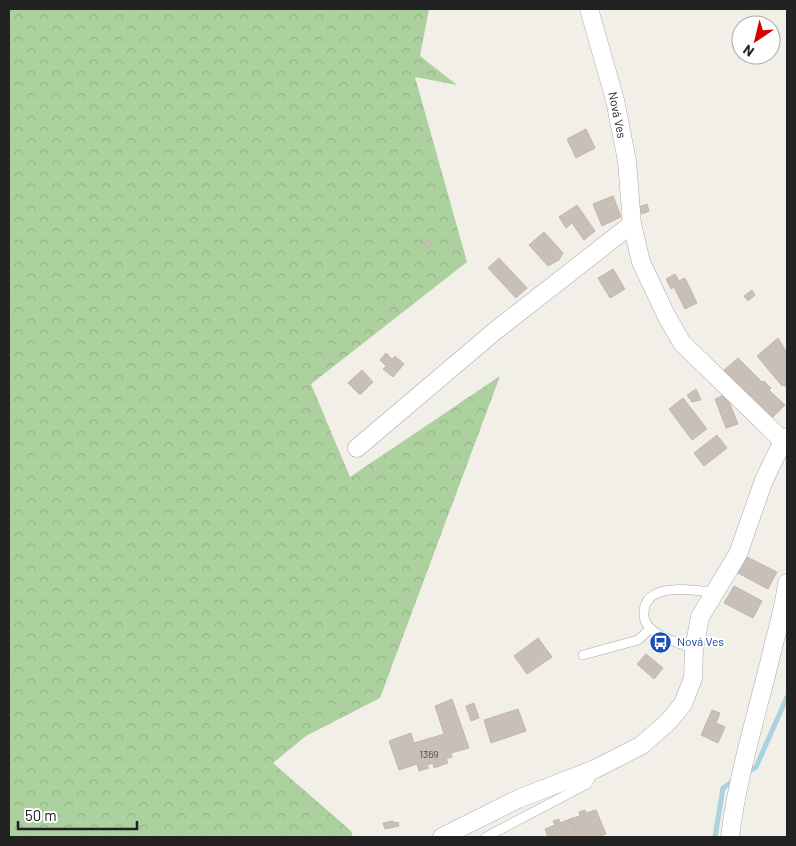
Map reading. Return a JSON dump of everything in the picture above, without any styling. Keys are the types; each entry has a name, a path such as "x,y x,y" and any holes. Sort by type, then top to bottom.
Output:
{"street":[{"name":"Nová Ves","path":"442,837 518,799 595,769 642,745 683,704 693,678 694,649 700,617 738,554 764,480 785,439 682,343 666,315 641,262 632,224 626,161 615,100 589,9"},
{"path":"357,448 495,331 632,224"},
{"path":"730,837 734,800 742,762 763,693 787,583"}],"lane":[{"path":"694,649 650,629 644,618 644,610 652,596 683,588 715,593"},
{"path":"583,655 638,640 650,629"},
{"path":"486,837 587,784 595,769"}],"green space":[{"path":"9,9 429,9 420,56 457,85 415,77 467,262 311,384 350,477 500,376 380,698 306,736 273,763 351,831 353,837 9,837"}],"building":[{"path":"586,129 595,148 576,158 567,139"},
{"path":"613,196 621,217 602,226 593,204"},
{"path":"647,204 649,211 642,214 639,207"},
{"path":"577,205 595,231 584,240 572,223 566,228 559,217"},
{"path":"544,232 563,253 559,260 548,266 529,245"},
{"path":"429,240 432,244 428,248 425,244"},
{"path":"499,258 527,288 516,298 488,268"},
{"path":"613,269 625,289 610,298 598,278"},
{"path":"675,274 679,281 684,278 686,280 697,303 685,309 674,287 671,289 666,279"},
{"path":"752,290 755,295 748,301 744,296"},
{"path":"778,338 787,353 787,388 784,385 782,386 757,356"},
{"path":"386,353 392,359 395,356 404,364 393,377 383,369 386,366 380,360"},
{"path":"738,358 762,382 764,381 771,388 769,390 785,405 772,418 724,370"},
{"path":"362,370 373,382 360,395 348,383"},
{"path":"696,389 701,400 692,402 687,395"},
{"path":"726,394 738,424 726,428 715,399"},
{"path":"683,398 707,429 692,440 669,409"},
{"path":"717,435 727,448 704,466 694,453"},
{"path":"745,556 777,572 768,589 736,572"},
{"path":"734,586 762,601 753,618 724,603"},
{"path":"538,638 552,657 527,674 514,656"},
{"path":"646,654 663,668 654,679 637,664"},
{"path":"452,699 469,748 451,753 452,757 446,759 448,763 434,768 433,763 427,765 429,768 419,771 417,764 399,770 389,741 411,733 414,743 444,734 435,706"},
{"path":"474,703 479,718 471,721 466,706"},
{"path":"518,709 526,731 491,743 484,720"},
{"path":"712,710 720,713 716,723 725,727 718,743 701,735"},
{"path":"585,810 586,813 596,810 606,834 598,837 577,837 570,819 580,816 579,812"},
{"path":"559,819 560,823 570,819 577,837 548,837 545,829 555,825 553,821"},
{"path":"393,821 394,823 398,822 399,826 385,829 383,823"}],"waterway":[{"path":"745,774 756,767 787,697"},
{"path":"715,837 723,788 736,779"}],"place":[{"name":"Nová Ves","path":"661,642"}]}
